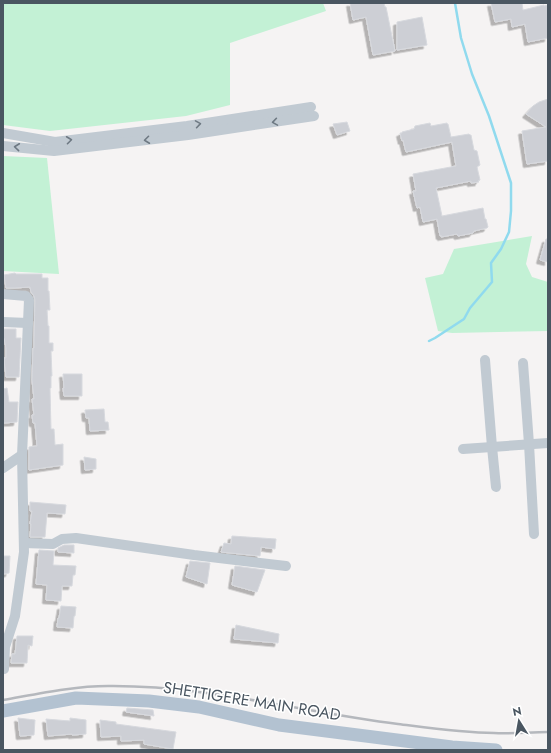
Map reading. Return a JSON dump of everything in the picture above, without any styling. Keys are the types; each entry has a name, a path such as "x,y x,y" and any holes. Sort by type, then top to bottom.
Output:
{"main road":[{"name":"SHETTIGERE MAIN ROAD","path":"3,711 76,698 150,701 199,707 279,725 452,747 496,750"}],"street":[{"path":"3,146 53,146 187,126 312,111"},
{"path":"3,133 53,146"},
{"path":"3,294 26,296 29,300 22,455 24,552 15,616 5,647 3,679"},
{"path":"3,322 28,323"},
{"path":"485,360 496,487"},
{"path":"523,363 534,534"},
{"path":"464,449 548,443"},
{"path":"3,468 22,455"},
{"path":"24,544 53,544 62,539 76,538 194,555 286,566"}],"green space":[{"path":"3,3 323,3 326,11 230,43 230,105 186,116 50,131 3,125"},
{"path":"3,156 47,158 59,274 3,271"},
{"path":"532,236 526,264 532,277 548,282 548,331 452,333 438,331 425,278 443,274 454,249"}],"building":[{"path":"350,3 384,3 395,51 373,55 366,17 353,20"},
{"path":"491,3 522,3 523,10 548,5 548,38 528,42 525,24 512,27 511,19 495,22"},
{"path":"422,17 427,45 397,50 397,22"},
{"path":"548,99 548,161 527,164 522,131 546,127 526,114 533,106"},
{"path":"347,122 350,131 337,135 333,124"},
{"path":"430,123 431,126 447,123 451,137 471,135 474,150 477,151 480,165 477,167 480,180 478,181 479,182 471,183 471,181 436,188 442,216 483,208 487,228 458,236 457,234 441,237 437,219 423,222 420,207 417,208 413,191 416,191 413,174 456,166 452,142 406,152 400,133 414,129 415,126"},
{"path":"546,239 548,239 548,262 540,260"},
{"path":"15,273 42,274 42,278 48,278 50,310 47,310 49,343 53,343 53,351 51,351 52,376 50,388 51,429 54,429 55,445 63,444 63,465 29,470 29,447 37,446 35,423 33,423 32,415 34,415 32,380 35,300 30,287 6,288 4,275"},
{"path":"3,329 16,329 16,338 21,338 19,377 6,377 4,358 6,358 6,348 3,338"},
{"path":"63,374 82,374 82,396 64,396"},
{"path":"7,388 9,402 18,402 17,422 3,423 3,389"},
{"path":"104,409 105,422 108,422 109,430 90,431 89,418 86,418 85,410"},
{"path":"84,457 96,459 96,469 85,470"},
{"path":"30,502 66,505 65,514 47,513 45,537 30,537 32,511 30,511"},
{"path":"232,536 276,539 275,549 261,547 260,556 221,552 224,543 231,544"},
{"path":"64,545 74,545 74,553 58,552 58,548"},
{"path":"39,550 54,551 53,565 76,566 72,586 62,586 61,601 46,600 47,585 36,584"},
{"path":"3,556 10,556 9,573 3,574"},
{"path":"190,561 210,563 207,584 186,577"},
{"path":"235,566 265,570 257,592 232,585"},
{"path":"61,606 76,607 73,628 57,627"},
{"path":"236,625 279,634 278,643 234,639"},
{"path":"17,636 33,636 32,646 28,645 27,663 11,663 12,654 15,654"},
{"path":"127,708 153,710 154,716 126,712"},
{"path":"18,718 35,720 34,735 20,736"},
{"path":"70,718 86,720 86,734 48,736 46,719 70,721"},
{"path":"100,720 116,722 116,724 176,732 173,749 144,744 144,740 121,741 121,736 101,737"}],"waterway":[{"path":"429,341 464,319 470,308 492,282 491,263 501,249 509,232 511,211 511,183 489,116 472,74 461,38 455,3"}],"railway":[{"path":"3,700 82,687 145,687 217,694 362,719 446,730 501,733 548,732"}]}
